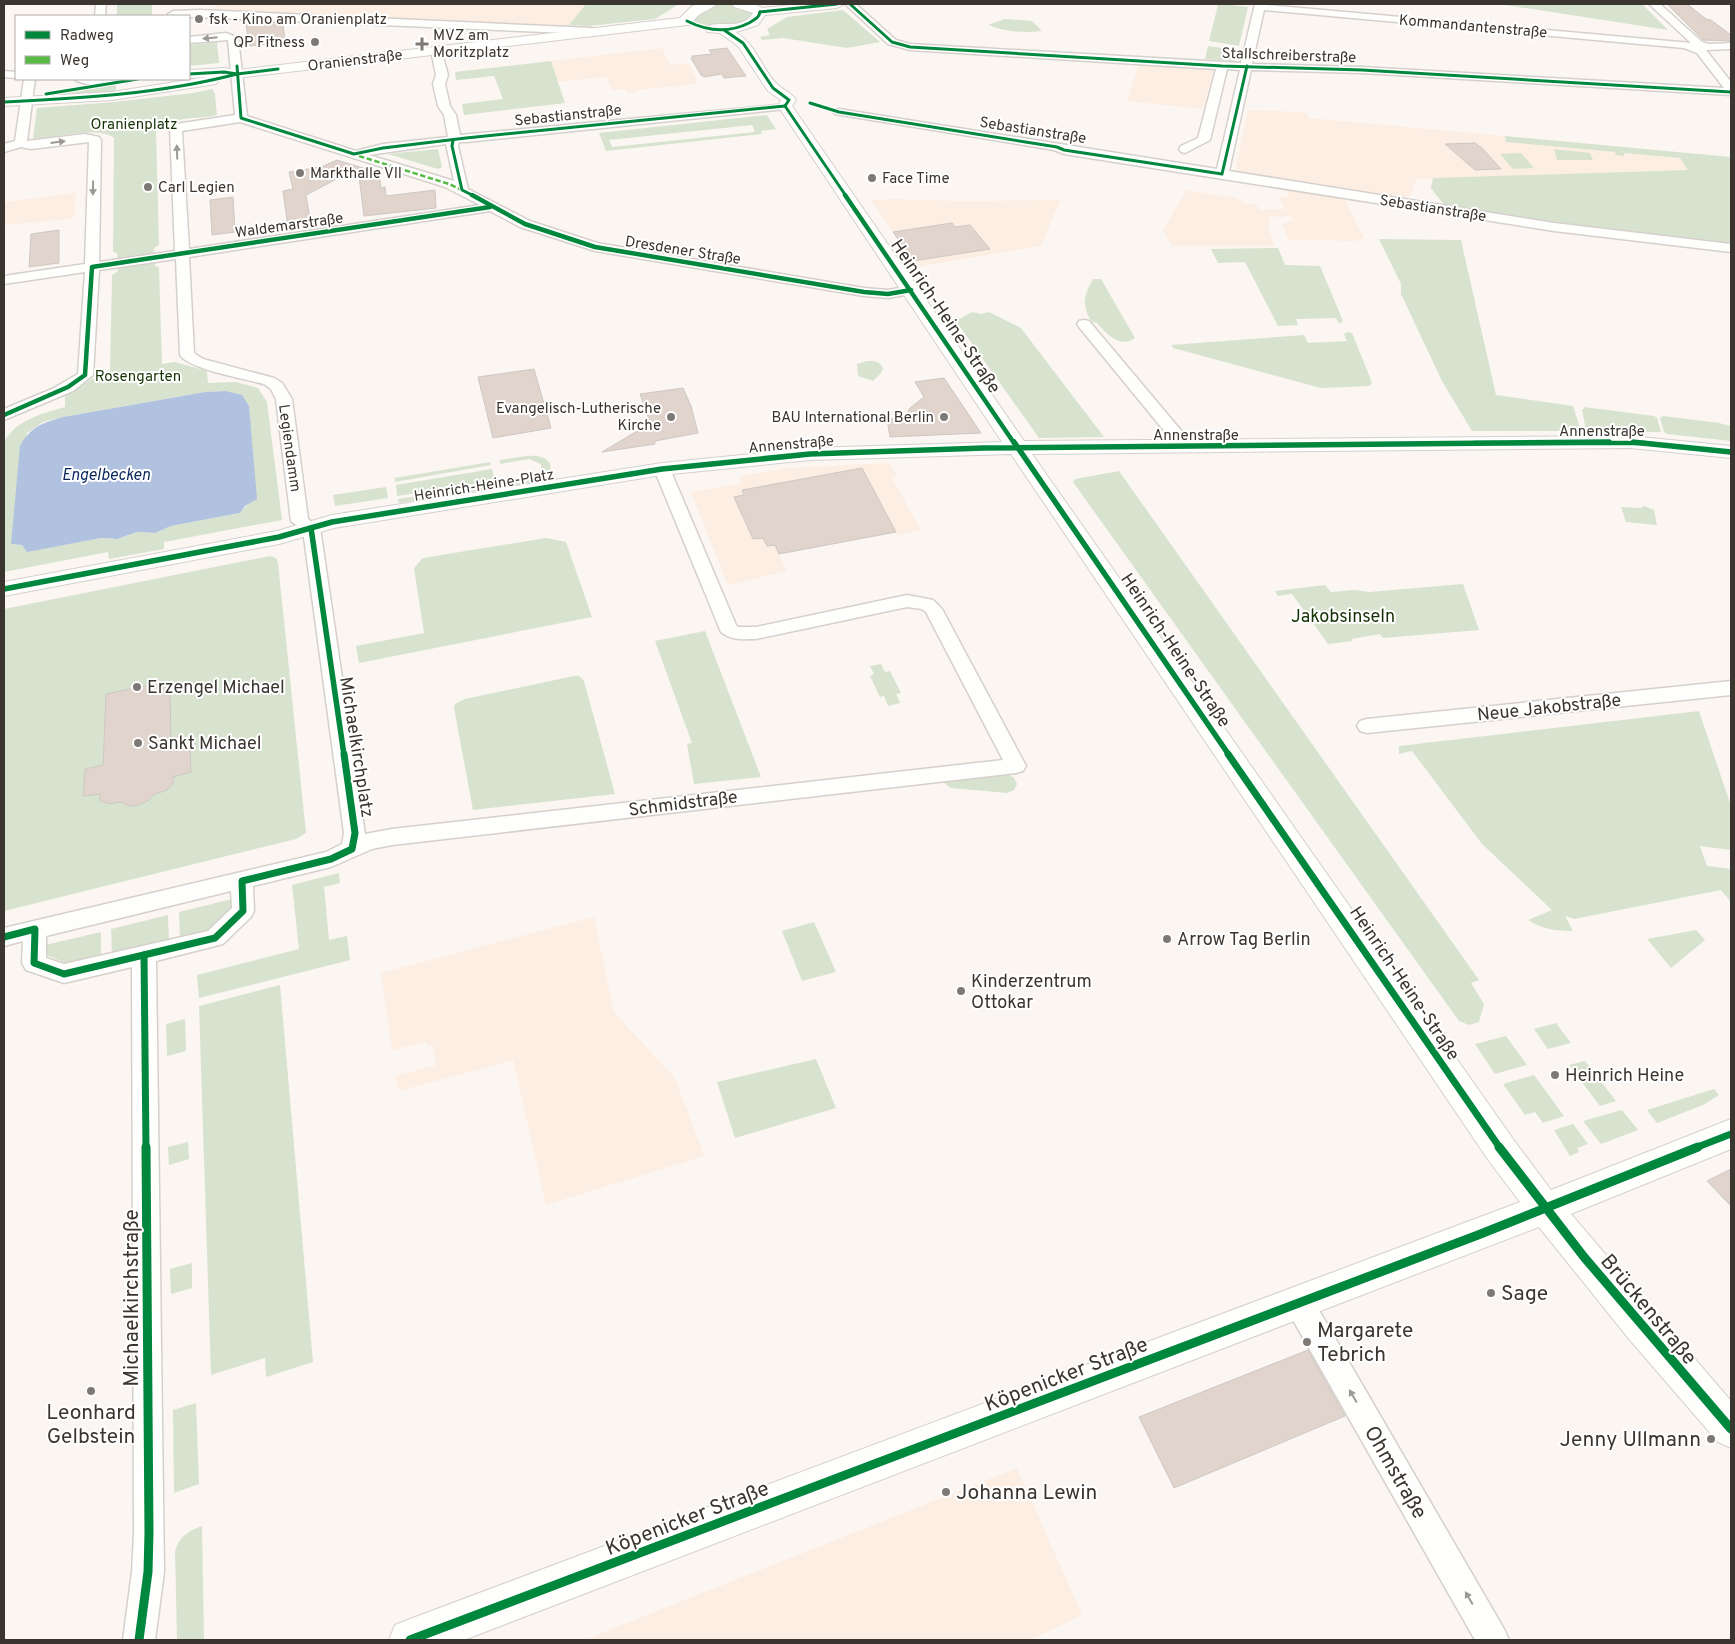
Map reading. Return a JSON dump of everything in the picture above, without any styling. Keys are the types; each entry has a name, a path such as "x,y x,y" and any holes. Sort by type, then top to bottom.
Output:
{"main road":[{"path":"710,4 692,13 687,20 697,26 724,30 740,28 755,20 760,12"},
{"path":"738,4 749,6 760,12 836,4"},
{"name":"Oranienstraße","path":"4,102 137,93 214,81 238,74 436,50 532,33 592,31 687,20"},
{"path":"724,30 742,43 743,36 740,28"},
{"name":"Heinrich-Heine-Straße","path":"742,43 773,88 771,97 773,100 785,106 1018,448 1544,1209"},
{"name":"Oranienstraße","path":"190,74 224,72 238,74"},
{"name":"Oranienstraße","path":"27,100 50,93 129,80"},
{"name":"Annenstraße","path":"662,469 810,454 1018,448 1630,442 1731,452"},
{"name":"Heinrich-Heine-Platz","path":"311,528 332,522 384,513 662,469"},
{"path":"4,589 279,537 311,528"},
{"name":"Köpenicker Straße","path":"410,1640 1299,1303 1544,1209 1731,1134"},
{"name":"Brückenstraße","path":"1544,1209 1645,1332 1731,1429"}],"street":[{"name":"Stallschreiberstraße","path":"850,4 892,42 904,47 1222,66 1731,90"},
{"path":"1654,4 1695,42 1731,90"},
{"path":"1222,174 1260,6"},
{"name":"Kommandantenstraße","path":"1260,6 1699,47 1731,46"},
{"path":"172,11 532,33"},
{"path":"190,40 226,36 233,38 241,118"},
{"path":"436,50 442,75 439,84 444,106 450,114 452,146 462,190"},
{"path":"1185,149 1204,140 1222,66"},
{"path":"21,143 30,80"},
{"path":"90,80 111,82"},
{"name":"Sebastianstraße","path":"354,154 383,148 453,140 785,106"},
{"name":"Sebastianstraße","path":"839,112 1057,147 1074,152 1084,152 1554,227 1731,248"},
{"name":"Legiendamm","path":"241,118 176,128 187,355 198,362 269,381 277,386 284,399 300,521 311,528"},
{"name":"Dresdener Straße","path":"241,118 449,184 525,224 611,251 864,292 888,294 911,290"},
{"path":"4,148 21,143 31,145 85,138 95,140 92,267 85,375 66,388 21,405 4,415"},
{"name":"Waldemarstraße","path":"4,280 490,207"},
{"path":"1084,324 1178,437 1182,447"},
{"name":"Schmidstraße","path":"352,849 367,842 428,833 1016,766 933,609 927,604 907,601 756,633 734,633 724,622 700,558 662,469"},
{"name":"Michaelkirchplatz","path":"311,528 355,833 352,849"},
{"name":"Neue Jakobstraße","path":"1367,726 1731,688"},
{"path":"4,937 331,859 352,849"},
{"path":"35,930 34,963 64,974 215,938 243,911 242,881"},
{"name":"Michaelkirchstraße","path":"139,1640 149,1552 144,955"},
{"name":"Ohmstraße","path":"1299,1303 1493,1640"}],"shaded area":[{"path":"218,4 586,4 568,27 210,10"},
{"path":"662,48 670,65 688,63 698,81 696,84 637,90 638,92 627,93 626,89 612,90 606,77 558,82 551,61"},
{"path":"1139,64 1214,68 1203,109 1127,101"},
{"path":"1248,110 1305,112 1309,118 1505,136 1506,142 1616,152 1624,155 1623,153 1681,158 1689,170 1416,179 1410,197 1396,198 1238,171 1236,167"},
{"path":"1286,188 1344,198 1364,238 1356,241 1288,240 1282,224 1293,220 1290,216 1269,217 1270,222 1267,223 1275,246 1172,246 1163,230 1187,190 1236,198 1246,204 1256,204 1260,210 1285,209 1279,197 1288,197"},
{"path":"76,193 75,216 70,219 4,225 4,202"},
{"path":"871,200 961,201 1060,200 1041,246 917,267"},
{"path":"890,463 897,476 892,478 921,530 898,535 896,532 779,554 787,571 728,585 691,492 742,483 740,476 787,468"},
{"path":"594,917 614,1012 675,1078 704,1156 546,1205 513,1060 399,1091 395,1076 436,1065 433,1046 427,1046 426,1042 392,1050 381,973"},
{"path":"1017,1468 1082,1615 1031,1640 584,1640"}],"green space":[{"path":"117,4 152,4 152,15 117,15"},
{"path":"586,4 679,4 655,19 588,26 569,25"},
{"path":"1494,4 1642,4 1668,30 1512,6"},
{"path":"712,5 733,5 755,12 744,24 732,27 710,26 692,20"},
{"path":"1218,5 1248,7 1239,46 1209,41"},
{"path":"843,10 880,42 847,48 783,38 762,40 760,37 770,35 767,29 787,17"},
{"path":"1005,19 1032,21 1042,31 1015,31 988,25"},
{"name":"Oranienplatz","path":"217,42 219,63 190,66 190,45"},
{"path":"1208,46 1237,50 1235,61 1205,59"},
{"path":"551,61 565,103 464,115 462,104 503,99 494,76 456,80 455,72"},
{"path":"116,83 116,94 47,96"},
{"name":"Rosengarten","path":"212,89 215,94 217,115 176,120 168,123 156,132 159,245 154,248 155,266 159,267 162,364 175,362 207,371 208,383 236,382 258,388 267,402 282,520 164,542 164,549 109,559 108,552 4,572 4,442 9,434 22,423 38,415 65,407 65,395 99,375 110,373 112,275 118,271 117,253 113,252 114,138 99,133 88,133 33,138 37,108 193,93","holes":["226,391 241,395 249,406 249,503 240,513 171,526 155,533 137,532 117,539 101,538 27,551 22,545 11,544 27,433 43,422 205,392"]},
{"path":"767,115 776,129 761,131 762,134 606,151 599,133","holes":["752,125 755,132 612,147 609,140"]},
{"path":"1505,136 1731,157 1731,243 1545,221 1444,205 1431,188 1433,178 1688,170 1680,158 1624,153 1624,156 1616,155 1615,152 1506,142"},
{"path":"438,149 442,167 438,169 388,154"},
{"path":"1554,149 1590,153 1593,160 1557,160"},
{"path":"1521,153 1534,168 1513,169 1500,154"},
{"path":"1379,239 1461,240 1496,395 1573,406 1581,431 1472,431 1442,381 1401,294 1401,284"},
{"path":"1278,248 1285,265 1320,266 1343,321 1339,324 1336,318 1296,319 1298,325 1278,326 1245,262 1218,263 1211,249"},
{"path":"1093,279 1101,279 1135,338 1124,342 1119,341 1109,335 1097,323 1092,322 1086,310 1085,300"},
{"path":"972,312 981,314 989,312 1021,328 1104,437 1039,438 956,321"},
{"path":"1352,333 1371,380 1372,383 1369,386 1321,388 1173,348 1171,345 1304,335 1308,343 1347,341 1344,334"},
{"path":"867,361 876,362 883,368 873,381 858,376 857,364"},
{"path":"1584,407 1654,416 1657,418 1661,432 1586,431 1582,409 1585,409"},
{"path":"1663,416 1730,426 1731,441 1667,434 1664,432 1660,418"},
{"path":"527,456 544,458 550,463 550,472 538,481 506,487 505,483 531,478 541,471 541,464 529,459 500,464 500,460"},
{"path":"490,462 491,465 395,482 395,478"},
{"path":"492,469 495,481 397,496 396,485"},
{"path":"1119,471 1479,980 1471,983 1484,1004 1479,1022 1469,1025 1459,1021 1073,482 1075,479"},
{"path":"495,484 496,488 399,503 398,499"},
{"path":"386,487 388,498 335,506 333,495"},
{"path":"1644,506 1654,510 1657,525 1626,522 1621,507 1641,508"},
{"path":"546,538 566,542 592,617 359,663 356,646 424,633 414,568 423,558"},
{"path":"270,556 276,558 278,563 306,833 296,839 4,911 4,609"},
{"name":"Jakobsinseln","path":"1463,584 1479,630 1383,638 1380,634 1352,639 1353,641 1328,644 1292,594 1278,596 1275,591 1325,585 1331,592 1355,590 1369,592"},
{"path":"705,631 761,777 694,784 687,744 692,743 655,641"},
{"path":"881,664 885,672 890,671 901,693 896,694 900,703 888,706 884,696 880,697 870,676 874,674 870,666"},
{"path":"579,676 584,681 615,794 473,810 454,708 455,704 465,699"},
{"path":"1699,711 1731,806 1731,850 1700,846 1707,866 1731,869 1731,900 1721,890 1574,919 1565,916 1573,931 1549,929 1528,920 1552,910 1482,844 1412,751 1399,754 1399,746"},
{"path":"1006,773 1014,778 1017,784 1014,790 1007,793 951,788 944,783 945,780"},
{"path":"339,873 340,883 324,887 329,940 347,936 350,960 199,998 197,975 299,949 292,885"},
{"path":"232,899 233,909 208,931 180,938 179,912"},
{"path":"168,915 169,941 112,955 111,929"},
{"path":"814,922 836,972 802,981 782,931"},
{"path":"1696,930 1705,940 1671,968 1647,939"},
{"path":"101,932 101,958 71,965 46,955 45,945"},
{"path":"280,985 313,1362 266,1377 265,1358 211,1375 199,1006"},
{"path":"185,1019 186,1051 167,1056 166,1024"},
{"path":"1556,1023 1571,1043 1548,1049 1534,1029"},
{"path":"1506,1036 1527,1065 1495,1074 1475,1044"},
{"path":"816,1059 836,1108 735,1138 717,1082"},
{"path":"1585,1061 1616,1101 1600,1106 1569,1065"},
{"path":"1534,1075 1564,1116 1543,1123 1535,1112 1525,1115 1503,1084"},
{"path":"1714,1089 1719,1095 1703,1105 1657,1123 1647,1110"},
{"path":"1622,1110 1638,1130 1601,1144 1583,1121"},
{"path":"1573,1124 1588,1144 1577,1148 1579,1152 1570,1156 1554,1130"},
{"path":"188,1142 189,1159 169,1165 168,1147"},
{"path":"192,1263 192,1288 171,1294 170,1269"},
{"path":"196,1403 199,1484 174,1493 173,1410"},
{"path":"202,1526 204,1640 177,1640 175,1551 185,1535"}],"water":[{"name":"Engelbecken","path":"226,391 242,395 249,406 257,499 245,506 240,513 171,526 155,533 137,532 117,539 101,538 27,552 22,545 11,544 20,446 24,439 38,426 63,417 205,392"}],"building":[{"path":"1667,4 1687,4 1731,35 1731,41 1703,40"},
{"path":"245,21 283,23 285,42 250,46"},
{"path":"727,48 746,76 724,78 722,74 704,77 701,75 691,58 693,58 692,56 712,54 709,50"},
{"path":"1475,143 1501,169 1475,170 1445,144"},
{"path":"337,160 379,173 381,188 385,187 386,196 435,190 436,208 364,216 358,168 306,195 311,225 288,228 283,191 293,189 289,172 321,167"},
{"path":"233,197 235,232 212,235 210,200"},
{"path":"952,223 955,227 970,225 990,249 913,261 893,232"},
{"path":"59,230 59,263 29,267 31,234"},
{"path":"534,369 551,428 493,438 478,377"},
{"path":"944,378 981,433 890,437 887,419 904,418 910,408 924,397 915,382"},
{"name":"Evangelisch-Lutherische Kirche","path":"683,388 691,406 698,433 655,441 655,444 602,452 649,424 640,394"},
{"path":"862,468 896,532 779,554 775,545 767,546 763,538 753,539 734,497 744,495 742,490"},
{"name":"Sankt Michael","path":"170,681 171,750 190,747 191,772 173,777 173,783 167,790 155,794 149,800 139,805 129,806 121,802 109,804 100,801 100,794 83,796 85,769 103,765 106,694"},
{"path":"1731,1169 1731,1206 1707,1181"},
{"path":"1308,1350 1345,1416 1174,1488 1139,1417"}],"marked path":[{"path":"359,156 449,184 462,190"}],"cycle path":[{"path":"760,12 837,4"},
{"path":"850,4 892,42 910,47 1222,66 1362,70 1731,92"},
{"path":"687,21 705,28 724,30 743,26 759,16 760,12"},
{"path":"724,30 743,43 773,88 786,96 789,100 785,106"},
{"path":"237,66 241,118 354,154 383,148 466,138 785,106"},
{"path":"810,103 839,112 1057,147 1064,150 1222,174 1247,66"},
{"path":"190,74 224,72 237,74 278,69"},
{"path":"4,102 137,93 207,82 237,74"},
{"path":"46,94 132,80"},
{"path":"785,106 948,347 1501,1150 1584,1257 1731,1429"},
{"path":"453,140 452,146 462,190 525,224 595,247 864,292 888,294 911,290"},
{"path":"4,415 68,387 85,375 92,267 490,207"},
{"path":"4,589 279,537 332,522 662,469 810,454 984,448 1630,442 1731,452"},
{"path":"4,937 35,929 34,963 64,974 215,938 243,911 242,881 331,859 352,849 355,833 311,528"},
{"path":"139,1640 148,1572 149,1533 144,955"},
{"path":"410,1640 1478,1235 1731,1134"}],"place":[{"name":"fsk - Kino am Oranienplatz","path":"199,19"},
{"name":"QP Fitness","path":"315,42"},
{"name":"MVZ am Moritzplatz","path":"422,44"},
{"name":"Markthalle VII","path":"300,173"},
{"name":"Face Time","path":"872,178"},
{"name":"Carl Legien","path":"148,187"},
{"name":"Evangelisch-Lutherische Kirche","path":"671,417"},
{"name":"BAU International Berlin","path":"944,417"},
{"name":"Erzengel Michael","path":"137,687"},
{"name":"Sankt Michael","path":"138,743"},
{"name":"Arrow Tag Berlin","path":"1167,939"},
{"name":"Kinderzentrum Ottokar","path":"961,991"},
{"name":"Heinrich Heine","path":"1555,1075"},
{"name":"Sage","path":"1491,1293"},
{"name":"Margarete Tebrich","path":"1307,1342"},
{"name":"Leonhard Gelbstein","path":"91,1391"},
{"name":"Jenny Ullmann","path":"1711,1439"},
{"name":"Johanna Lewin","path":"946,1492"}]}
